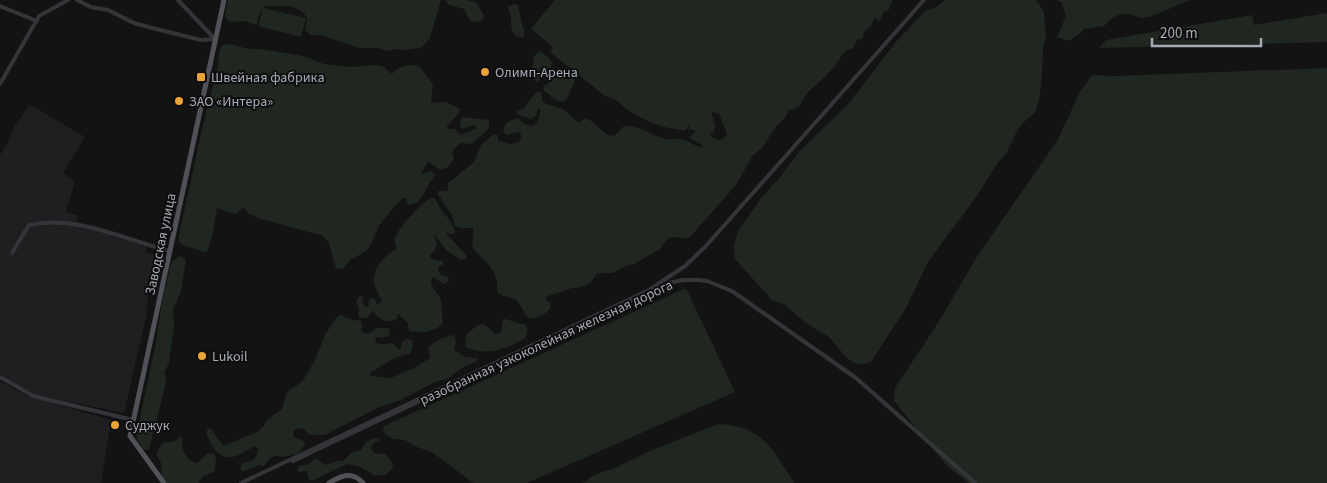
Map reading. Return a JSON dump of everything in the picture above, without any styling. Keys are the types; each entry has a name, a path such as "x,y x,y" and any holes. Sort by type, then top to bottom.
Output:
{"main road":[{"name":"Заводская улица","path":"164,483 130,436 224,0"},
{"path":"329,483 345,475 356,477 363,483"}],"street":[{"path":"0,84 39,16 68,0"},
{"path":"77,0 91,7 108,10 118,16 141,24 201,40 211,41 216,39 178,0"},
{"path":"241,483 649,290 679,271 705,247 924,0"},
{"path":"0,6 37,20"},
{"path":"12,254 28,225 44,221 87,227 146,246 170,251"},
{"name":"разобранная узкоколейная железная дорога","path":"293,461 669,283 683,280 699,280 707,281 732,291 836,362 975,483"},
{"path":"0,377 33,396 133,420"},
{"name":"разобранная узкоколейная железная дорога","path":"318,446 354,432"}],"shaded area":[{"path":"228,0 441,0 430,38 422,47 389,51 378,48 360,48 320,35 311,35 305,30 307,18 303,12 291,6 264,6 255,25 245,21 229,22 225,16"},
{"path":"445,0 467,0 477,3 484,16 483,20 478,22 470,21 464,9 449,5"},
{"path":"555,0 893,0 888,11 884,12 879,21 875,17 870,27 864,32 863,38 857,40 852,49 848,49 845,52 828,74 807,93 800,105 789,110 762,148 753,155 736,185 690,237 686,239 668,238 660,249 634,264 625,266 613,273 597,273 585,286 546,297 551,307 541,316 535,318 528,318 516,300 497,291 494,272 473,248 473,228 455,226 452,216 438,194 438,191 446,191 448,189 448,182 474,162 481,145 493,135 498,135 498,141 510,144 519,142 521,134 518,132 505,134 505,125 509,121 518,118 525,124 532,126 537,123 541,109 538,109 536,116 531,119 516,112 525,107 536,92 540,91 542,101 563,109 579,123 585,118 589,119 610,136 615,135 624,126 629,126 640,128 665,139 684,140 703,148 702,145 689,138 696,131 689,129 689,124 686,130 671,129 657,125 637,116 616,100 605,96 550,52 553,47 531,29","holes":["711,110 719,114 727,134 723,139 718,140 711,136 710,133 713,133 715,127"]},
{"path":"945,0 1036,0 1044,12 1046,37 1043,49 1039,100 1035,113 1017,131 1006,154 928,262 906,308 871,362 858,365 847,358 829,337 806,323 785,305 772,300 735,259 734,245 738,231 762,197 798,153 849,103 895,43 925,11 938,6"},
{"path":"1056,0 1190,0 1150,17 1140,18 1130,14 1120,14 1104,26 1084,29 1068,41 1057,37 1066,16 1061,2"},
{"path":"514,4 518,5 525,32 523,38 516,36 511,25 508,7"},
{"path":"263,8 306,18 301,37 258,26"},
{"path":"1327,13 1327,42 1099,48 1106,40 1252,15 1254,25"},
{"path":"229,44 249,49 304,56 324,64 350,67 376,65 384,67 392,74 404,66 419,66 432,83 431,101 436,103 445,102 460,109 447,126 448,129 454,129 461,135 477,128 473,125 461,129 462,117 489,120 489,128 472,144 460,143 452,152 454,159 448,167 441,170 428,162 421,174 431,171 435,174 421,198 416,203 408,205 406,199 403,198 379,226 370,246 365,252 350,260 343,269 336,268 329,243 323,236 258,218 249,214 244,207 235,214 217,208 213,233 207,252 201,251 181,244 179,242 179,235 218,66 219,52 222,45"},
{"path":"540,51 552,63 549,71 537,82 534,80 532,70 534,56"},
{"path":"1327,68 1327,483 969,483 948,467 894,401 895,388 936,326 978,255 1057,141 1080,92 1092,75 1115,76"},
{"path":"560,69 573,77 575,81 566,100 563,101 557,100 544,91 544,86 551,81"},
{"path":"29,105 85,137 63,173 75,182 66,212 78,215 77,222 147,242 145,252 156,255 146,308 148,308 124,413 31,394 0,376 0,155 8,143 13,128"},
{"path":"431,198 435,199 451,222 455,233 451,235 447,231 447,234 466,255 467,259 460,259 448,252 434,235 437,247 430,256 432,259 443,261 443,265 439,266 438,270 440,274 448,277 449,281 444,284 433,277 431,280 432,286 440,298 443,323 428,332 418,332 409,331 408,323 398,314 396,315 398,318 391,321 384,321 373,311 367,318 358,316 359,308 356,303 358,297 362,296 363,305 366,307 369,306 369,300 372,298 375,299 377,305 382,302 374,282 376,271 382,260 396,250 394,240 405,223"},
{"path":"181,256 186,260 181,291 173,310 174,327 169,363 164,373 166,377 165,386 150,446 148,450 144,450 137,439 137,431 155,348 163,297 172,261"},
{"path":"686,288 735,392 527,483 473,483 432,452 414,446 405,440 393,439 383,432 384,426"},
{"path":"341,315 349,319 361,321 361,331 368,334 377,328 389,328 388,336 375,339 376,342 381,344 393,343 398,349 401,348 402,342 407,339 412,340 413,347 410,354 399,356 371,372 370,376 391,378 416,367 430,358 428,348 430,345 447,336 454,335 456,341 454,350 466,357 477,358 478,361 467,365 447,379 435,382 401,400 377,408 325,435 308,434 303,428 295,429 293,432 294,437 304,441 305,445 297,454 284,457 275,456 270,458 264,466 259,465 243,472 240,468 242,463 254,460 259,449 255,446 237,456 225,457 212,446 206,433 208,429 211,428 224,446 259,431 267,420 282,409 287,392 302,382 315,360 325,335 336,318"},
{"path":"503,319 525,324 528,331 525,338 496,350 481,351 466,347 466,339 471,330 481,324 485,325 495,334 501,332"},
{"path":"0,381 25,395 111,420 101,483 0,483"},
{"path":"718,424 733,425 756,434 772,450 794,483 583,483 594,475"},
{"path":"180,437 183,440 183,451 190,460 197,463 208,453 214,454 216,457 215,471 203,477 198,483 167,483 162,477 161,463 156,454 163,443 175,441"},
{"path":"374,438 379,439 379,441 374,442 371,448 372,451 377,454 386,454 391,460 393,468 385,475 374,475 360,467 347,464 312,481 309,479 306,471 300,472 297,470 299,466 309,464 316,458 326,465 336,461 343,461 351,453 361,450 366,442"}],"place":[{"name":"Олимп-Арена","path":"485,72"},
{"name":"Швейная фабрика","path":"201,77"},
{"name":"ЗАО «Интера»","path":"179,101"},
{"name":"Lukoil","path":"202,356"},
{"name":"Суджук","path":"115,425"}]}
